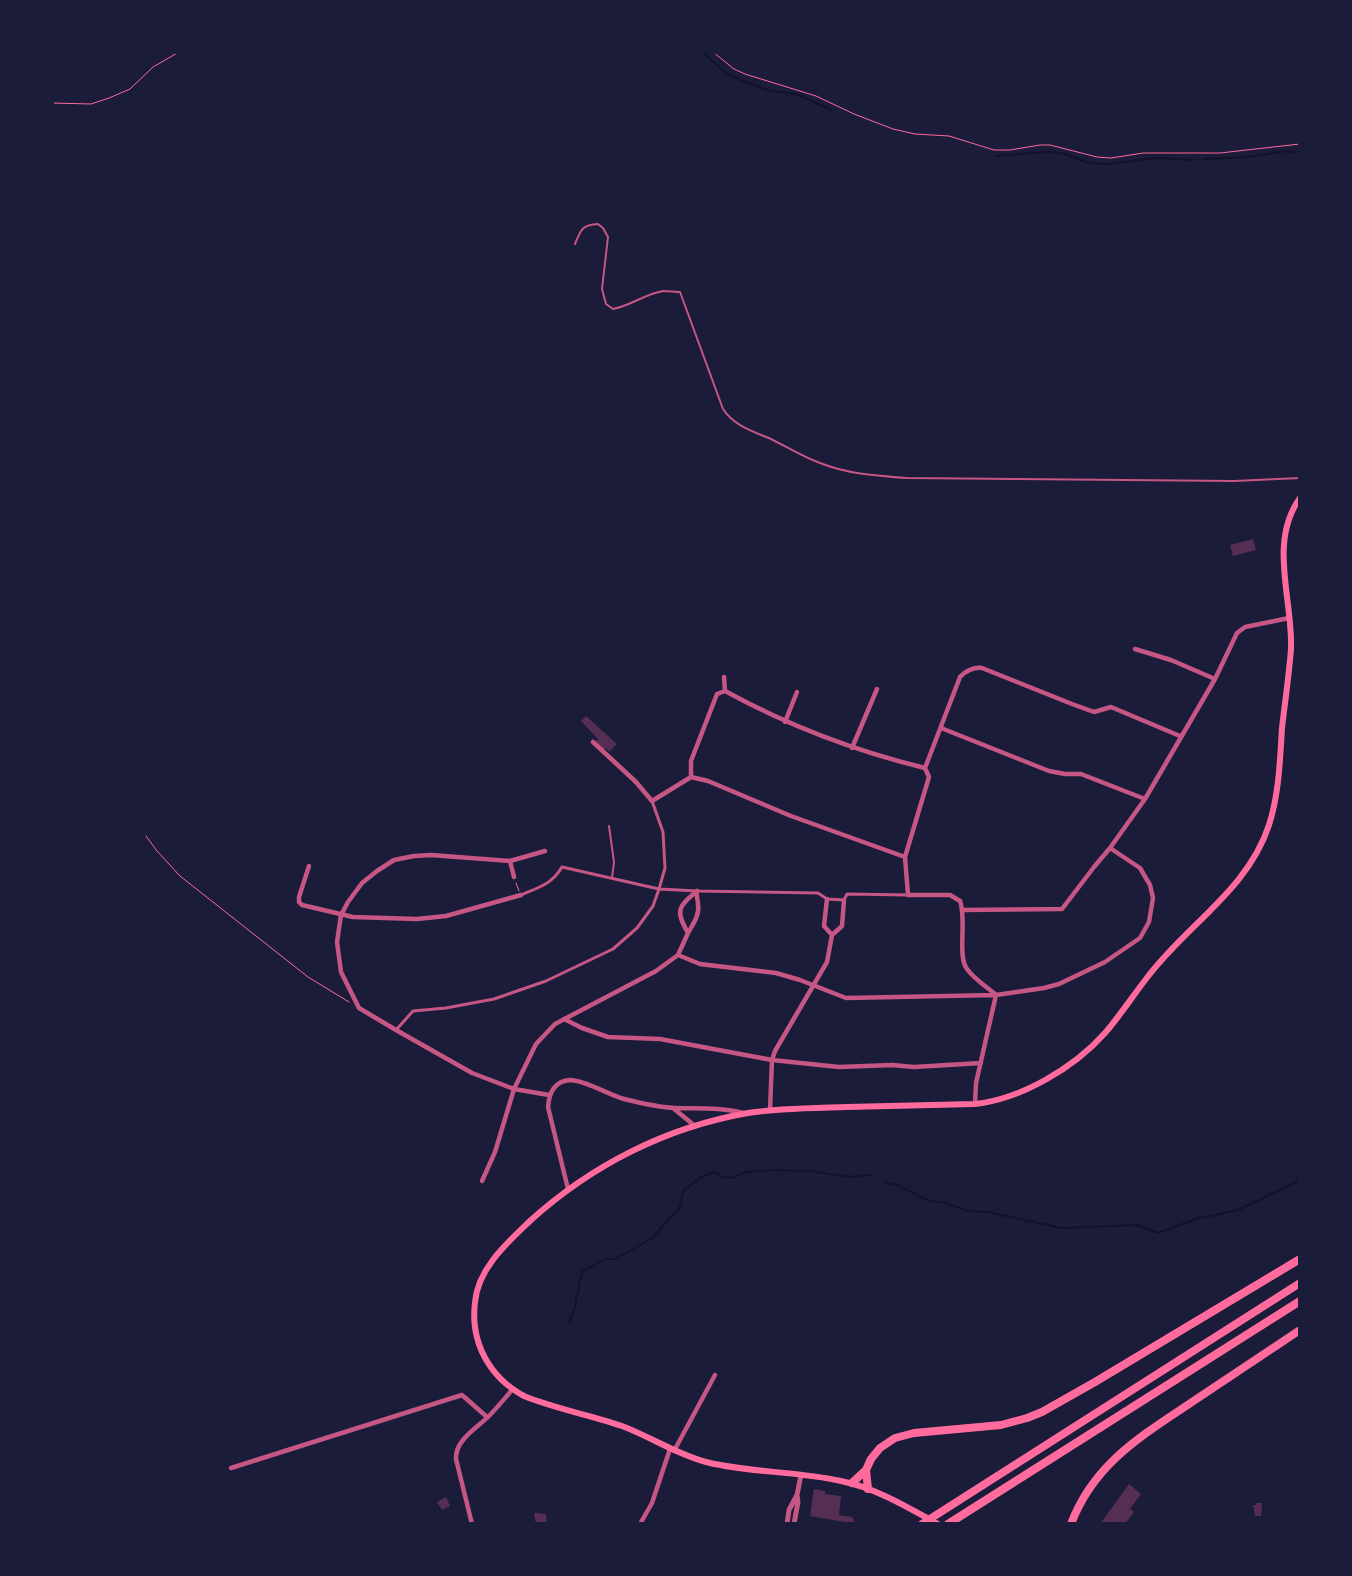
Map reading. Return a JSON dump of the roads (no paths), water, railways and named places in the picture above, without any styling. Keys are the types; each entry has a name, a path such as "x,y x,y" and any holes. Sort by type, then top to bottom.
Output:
{"highway":[{"path":"852,1483 866,1470 880,1448 895,1438 914,1433 1001,1424 1021,1420 1042,1412 1300,1259"},
{"path":"922,1524 1300,1283"},
{"path":"948,1524 1300,1301"},
{"path":"1071,1524 1077,1508 1091,1485 1122,1452 1147,1433 1300,1330"},
{"path":"866,1470 868,1489"}],"main road":[{"path":"938,1524 911,1509 852,1483 706,1462 672,1450 621,1426 538,1401 512,1390 488,1363 475,1332 475,1299 480,1283 496,1254 568,1189 623,1155 663,1138 695,1126 747,1113 770,1110 975,1104 997,1100 1025,1090 1074,1062 1090,1049 1105,1033 1161,960 1227,894 1251,865 1269,826 1276,798 1291,648 1284,537 1288,519 1300,498"}],"street":[{"path":"963,910 1062,909 1110,848 1145,799 1180,736 1215,679 1237,633 1240,630 1289,618"},
{"path":"1135,649 1171,660 1215,679"},
{"path":"908,895 905,857 929,777 925,768 962,674 982,668 1094,712 1111,708 1180,736"},
{"path":"724,677 725,691"},
{"path":"852,748 877,690"},
{"path":"691,777 691,761 717,694 725,691 785,722 852,748 925,768"},
{"path":"785,722 797,692"},
{"path":"941,728 1049,771 1081,774 1145,799"},
{"path":"396,1030 413,1011 494,1000 546,981 598,957 612,949 637,928 653,906 664,868 663,832 652,801 636,782 593,742"},
{"path":"652,801 691,777 708,780 791,816 905,857"},
{"path":"678,956 700,964 776,973 846,998 996,995 1044,988 1059,984 1105,962 1140,938 1149,922 1152,898 1150,885 1140,868 1110,848"},
{"path":"545,851 510,861 431,855 394,860 362,883 348,902 342,915 337,942 341,972 358,1008 472,1074 514,1089 549,1095"},
{"path":"510,861 514,877"},
{"path":"309,866 299,902 342,915 417,919 446,916 521,895 546,885 556,878 562,867 659,889 818,893 827,899 844,900"},
{"path":"688,933 680,918 682,904 697,891"},
{"path":"482,1180 495,1152 514,1089 536,1044 554,1024 656,971 678,956 688,933 696,921 697,891"},
{"path":"770,1110 772,1060 827,962 832,935 842,926 844,900 847,894 950,895 960,901 963,910 963,960 967,969 996,995"},
{"path":"827,899 824,926 832,935"},
{"path":"975,1104 976,1083 996,995"},
{"path":"564,1019 582,1028 608,1037 660,1039 772,1060 839,1067 892,1065 914,1067 981,1062"},
{"path":"568,1189 548,1107 549,1095 556,1085 570,1080 625,1099 672,1108 718,1109 747,1113"},
{"path":"672,1108 695,1126"},
{"path":"640,1524 652,1503 672,1450 715,1375"},
{"path":"472,1524 456,1455 460,1445 467,1436 488,1418 512,1390"},
{"path":"231,1468 462,1395 488,1418"},
{"path":"787,1524 789,1510 797,1495 801,1475"},
{"path":"794,1524 798,1502 797,1495"}],"lane":[{"path":"575,244 587,224 598,224 608,236 602,289 606,304 613,309 622,308 652,294 665,291 680,292 723,409 727,415 739,425 820,464 868,474 907,478 1234,481 1300,478"},
{"path":"609,826 614,862 612,878"}],"waterway":[{"path":"702,52 728,75 770,91 797,94 831,110"},
{"path":"1203,159 1248,157 1286,151 1300,153"},
{"path":"995,156 1047,152 1062,153 1089,163 1110,164 1154,158 1194,160"},
{"path":"569,1322 574,1310 582,1272 605,1259 615,1259 651,1239 680,1207 683,1191 701,1177 714,1172 723,1177 732,1178 746,1172 775,1170 811,1171 848,1177 871,1175"},
{"path":"883,1182 898,1185 929,1201 945,1203 968,1211 988,1212 1062,1228 1137,1225 1158,1233 1196,1219 1238,1210 1300,1180"}]}
